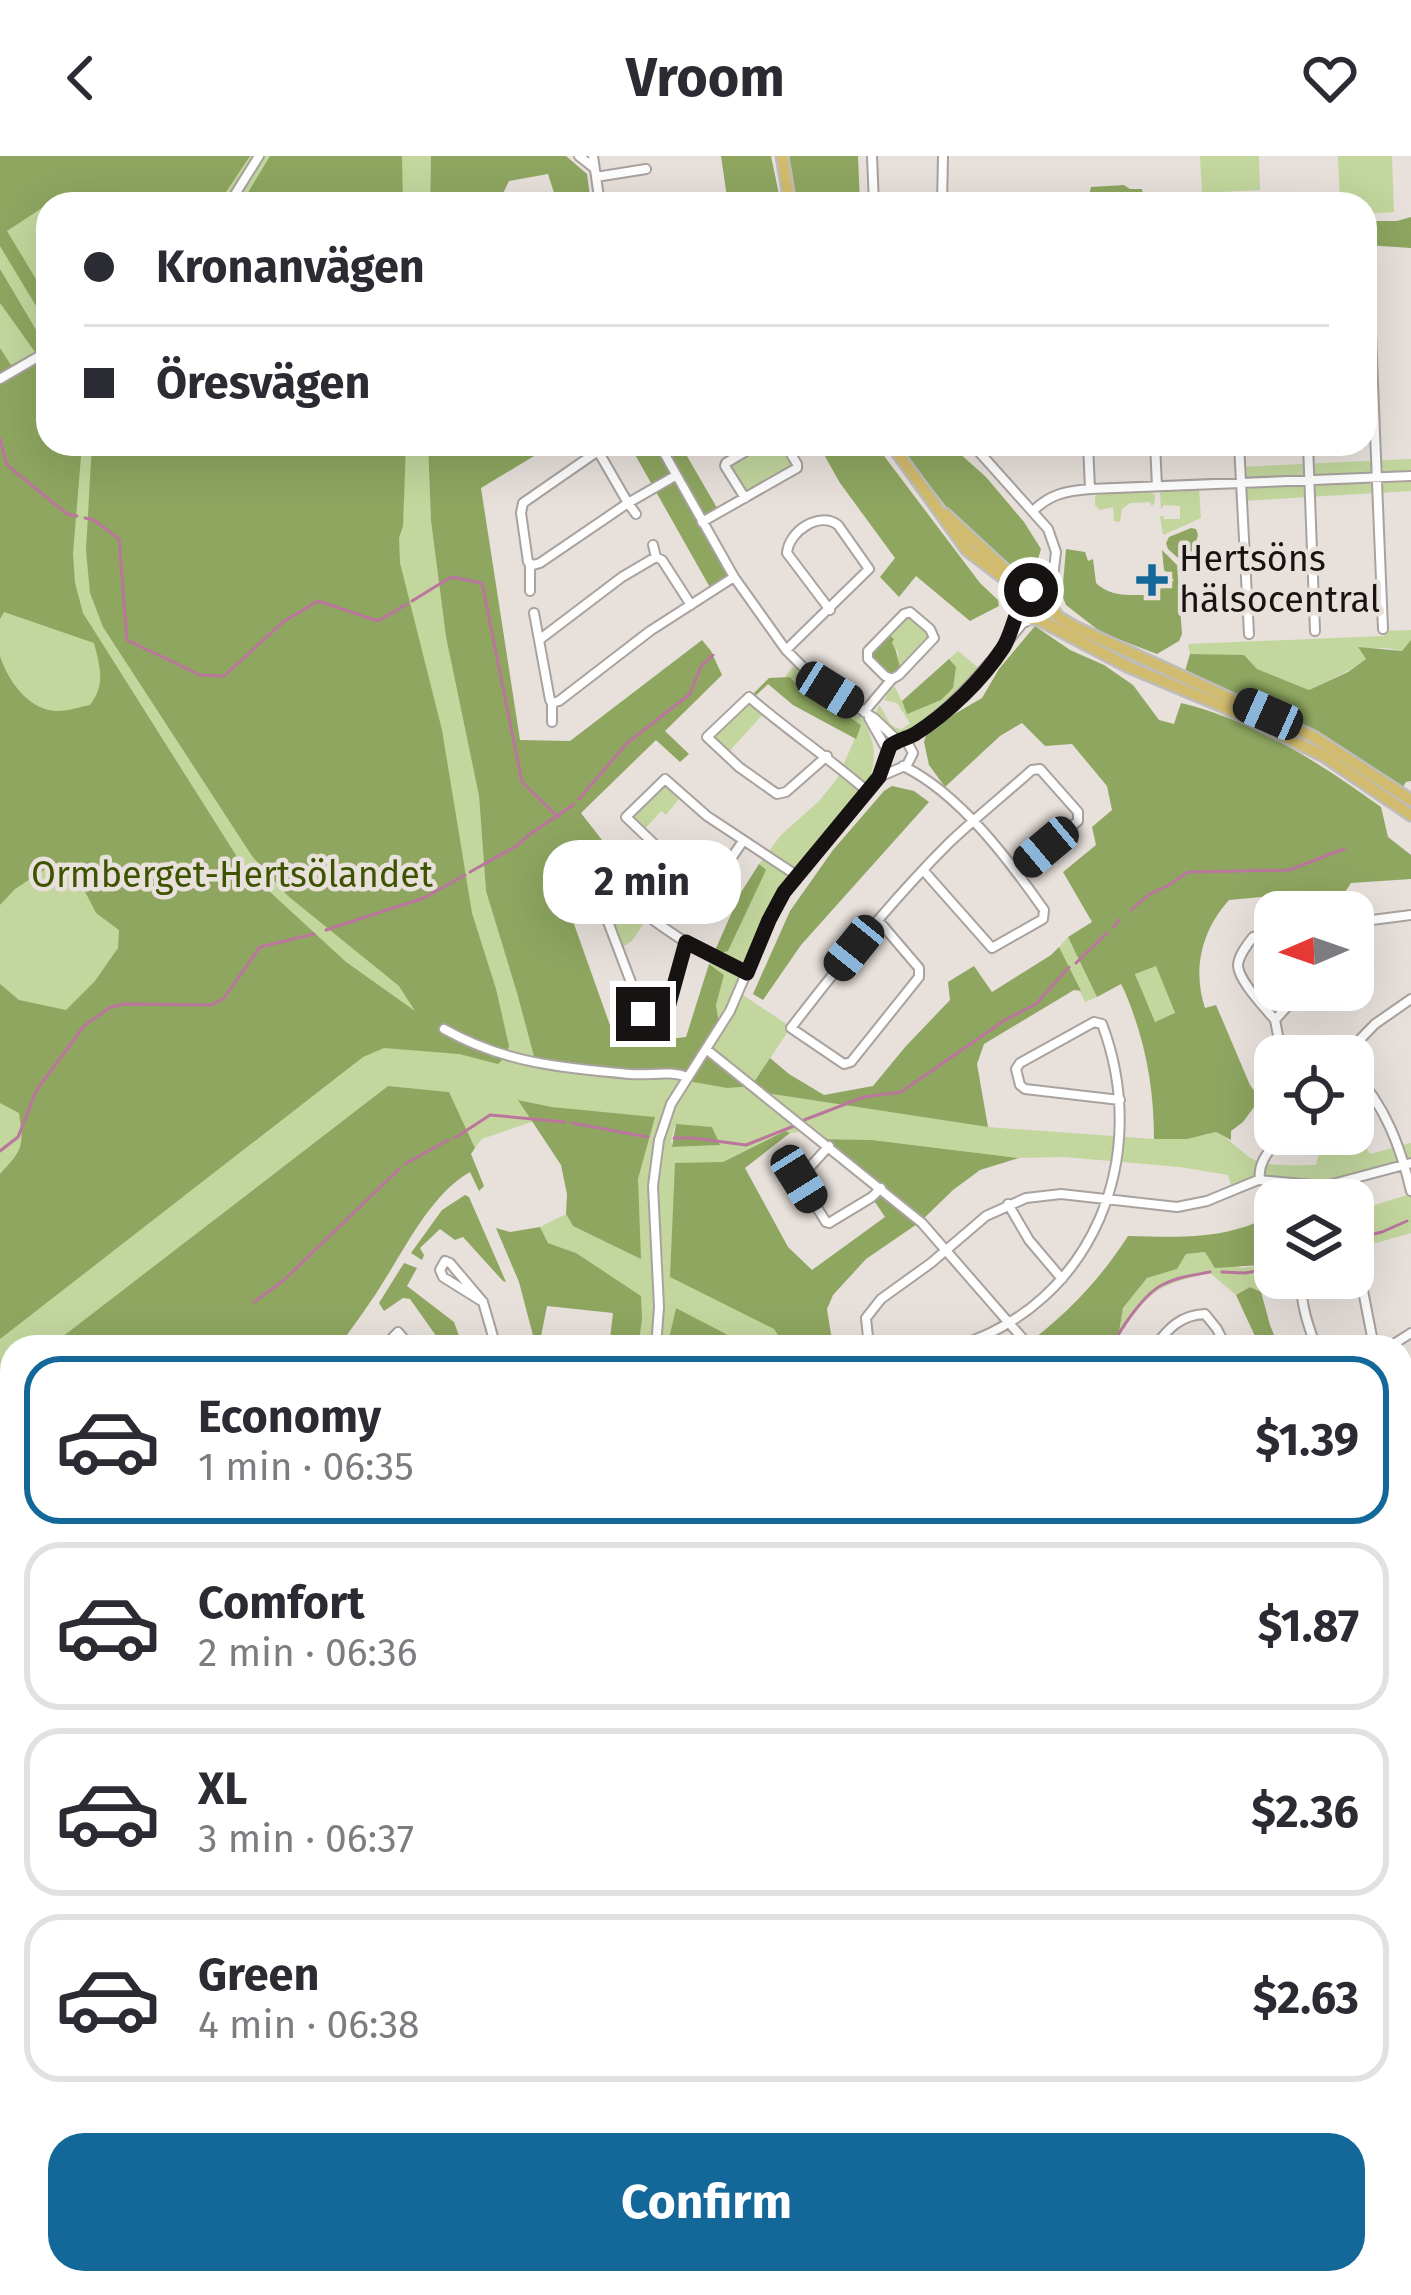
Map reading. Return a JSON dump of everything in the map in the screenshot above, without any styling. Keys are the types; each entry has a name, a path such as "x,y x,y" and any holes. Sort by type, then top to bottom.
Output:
{"main road":[{"path":"782,156 788,192"},
{"path":"900,456 972,556 1017,589 1024,613 1324,756 1411,815"},
{"path":"938,508 1016,580 1046,593 1058,617 1314,737 1411,800"},
{"path":"1021,602 1026,592 1035,589"},
{"path":"1035,618 1045,615 1050,603"}],"street":[{"path":"236,192 259,156"},
{"path":"579,156 595,172 646,170"},
{"path":"593,156 598,192"},
{"path":"872,156 874,192"},
{"path":"942,192 944,156"},
{"path":"0,379 36,358"},
{"path":"1377,455 1383,628"},
{"path":"530,590 521,506 590,456"},
{"path":"601,456 635,514"},
{"path":"665,456 734,577 786,650 817,681 901,741 913,753 923,777"},
{"path":"738,456 725,466 745,498"},
{"path":"702,522 796,468 792,456"},
{"path":"983,456 1052,537 1056,552 1050,603"},
{"path":"1089,456 1090,489"},
{"path":"1156,456 1157,486"},
{"path":"1240,456 1249,634"},
{"path":"1309,456 1315,631"},
{"path":"1033,511 1055,495 1090,489 1409,475"},
{"path":"530,564 540,563 628,502 675,476"},
{"path":"786,650 830,610 869,569 838,525 824,518 794,534 788,553 830,610"},
{"path":"653,545 656,557 691,605"},
{"path":"539,640 656,557"},
{"path":"1035,589 1047,582 1055,567"},
{"path":"552,703 734,577"},
{"path":"1004,646 1021,602"},
{"path":"864,712 934,638 910,612 868,652 868,658 892,679"},
{"path":"533,613 552,722"},
{"path":"879,777 892,743 922,729 968,690 1023,623 1035,618"},
{"path":"827,756 786,792 777,794 707,737 749,697 827,756 866,791"},
{"path":"864,712 879,732 891,763 923,777 972,821 1044,910 1043,919 992,948 923,870"},
{"path":"657,1335 655,1162 671,1104 730,1011 769,920 796,875 879,777 909,763 922,729"},
{"path":"878,920 919,968 919,977 851,1062 844,1064 791,1028 878,920 923,870 1032,770 1043,771 1078,812 1078,821 1016,872"},
{"path":"743,841 711,888 673,862 626,818 665,779 707,816 796,875"},
{"path":"686,942 667,1011 643,1014 599,898 601,886 606,882 686,942 747,973"},
{"path":"1374,920 1411,915"},
{"path":"1254,936 1238,967 1254,993"},
{"path":"1365,1035 1411,999"},
{"path":"1268,1011 1278,1035"},
{"path":"1275,1020 1283,1011"},
{"path":"986,1335 1034,1306 1062,1279 1090,1239 1118,1158 1120,1100 1102,1024 1094,1022 1016,1069 1025,1089 1120,1100"},
{"path":"444,1030 475,1046 532,1064 653,1076 674,1072 687,1077"},
{"path":"706,1049 922,1223 1020,1335"},
{"path":"1374,1100 1408,1163 1411,1191"},
{"path":"829,1146 799,1179 826,1222 881,1188"},
{"path":"1350,1179 1408,1163"},
{"path":"868,1335 866,1318 871,1308 986,1216 1008,1204 1053,1194 1185,1206 1254,1182"},
{"path":"1008,1204 1035,1249 1062,1279"},
{"path":"483,1303 442,1276 442,1264 448,1262 483,1303 492,1335"},
{"path":"1302,1299 1312,1335"},
{"path":"1365,1299 1372,1335"},
{"path":"1164,1335 1172,1325 1195,1314 1205,1314 1220,1335"}],"green space":[{"name":"Ormberget-Hertsölandet","path":"0,156 431,156 430,192 36,192 36,456 401,456 403,511 405,456 428,456 431,521 446,637 479,796 486,891 536,1064 711,1050 721,1034 716,1005 724,975 709,964 713,955 728,951 765,870 759,864 837,779 861,725 785,677 796,663 861,717 872,740 873,762 857,802 787,890 753,964 743,995 791,1027 752,1085 760,1092 988,1127 1154,1139 1216,1132 1255,1160 1280,1165 1316,1165 1319,1155 1374,1155 1411,1143 1411,1162 1347,1179 1254,1179 1233,1191 1228,1175 1180,1167 1018,1158 873,1140 819,1139 811,1131 784,1131 723,1162 670,1276 778,1335 728,1335 676,1308 670,1335 640,1335 642,1320 576,1253 548,1243 540,1227 566,1214 573,1226 638,1213 638,1179 654,1117 520,1100 534,1121 482,1139 475,1148 449,1092 388,1086 65,1335 0,1335","holes":["487,961 509,1046 498,1063 459,1054","675,1125 712,1127 719,1145 673,1147"]},
{"path":"0,156 250,156 226,192 36,192 36,212 7,231 36,279 36,306 0,246"},
{"path":"270,156 402,156 403,192 248,192"},
{"path":"431,156 566,156 587,174 589,192 554,192 548,174 509,181 504,192 430,192"},
{"path":"721,156 771,156 778,192 726,192"},
{"path":"789,156 858,156 860,192 794,192"},
{"path":"1200,156 1259,156 1260,190 1202,192"},
{"path":"1338,156 1392,156 1394,212 1377,213 1377,192 1340,192"},
{"path":"1124,185 1143,192 1090,192 1091,187"},
{"path":"1411,217 1411,248 1377,246 1377,221"},
{"name":"Ormberget-Hertsölandet","path":"0,269 36,330 36,456 81,456 73,554 83,613 244,868 346,962 415,1011 399,986 288,896 252,856 103,627 90,593 86,550 91,456 406,456 400,563 442,730 472,913 509,1046 498,1064 459,1054 384,1048 363,1057 5,1335 0,1335 0,1174 17,1153 21,1133 19,1113 0,1103 0,984 19,1000 66,1010 118,948 119,930 96,913 73,868 50,866 0,905 0,656 21,693 48,710 90,705 100,675 94,643 4,612 0,619 0,348 11,365 35,352 0,303"},
{"path":"428,456 534,456 481,488 520,740 570,741 702,640 722,675 665,731 689,754 680,762 656,740 581,813 602,840 565,881 563,893 617,1045 686,1037 709,964 724,975 716,1005 721,1034 712,1050 752,1085 770,1058 824,1095 873,1086 950,1000 948,982 974,966 992,992 1059,947 1081,991 1074,990 984,1044 977,1064 988,1127 760,1092 752,1086 727,1088 681,1076 536,1064 486,891 479,796 446,637 431,521"},
{"path":"636,456 687,456 720,513 703,521 734,577 712,591"},
{"path":"738,456 792,456 797,464 744,498 726,463"},
{"path":"825,456 884,456 999,606 970,621 916,576 899,597 880,577 895,558"},
{"path":"907,456 962,456 1024,522 1041,549 1035,569 1023,576 947,508"},
{"path":"1411,459 1411,491 1242,501 1238,467"},
{"path":"1199,489 1201,518 1163,535 1160,517 1180,519 1180,506 1161,509 1160,493"},
{"path":"1149,491 1155,495 1154,504 1130,503 1122,509 1120,522 1114,521 1113,507 1100,510 1095,505 1099,493"},
{"path":"1191,528 1198,535 1186,565 1166,543 1169,537"},
{"path":"1066,549 1085,552 1088,561 1093,559 1096,583 1103,588 1117,594 1158,596 1174,580 1164,570 1162,550 1177,565 1179,641 1157,654 1102,633 1066,605 1062,595"},
{"path":"906,613 934,633 903,671 885,632"},
{"path":"1035,626 1133,685 1159,720 1174,724 1181,703 1261,732 1310,760 1381,807 1388,837 1411,855 1411,879 1351,883 1346,891 1254,891 1254,898 1229,900 1212,924 1202,951 1201,993 1205,1008 1216,1005 1254,1091 1254,1107 1231,1131 1231,1140 1216,1132 1187,1139 1154,1139 1147,1064 1125,992 1121,984 1097,997 1068,937 1092,922 1063,872 1096,845 1092,827 1112,810 1107,786 1072,744 1045,746 1022,723 1000,736 945,787 929,765 926,735 982,698","holes":["1156,966 1175,1013 1155,1022 1135,974"]},
{"path":"1411,630 1403,651 1359,649 1366,659 1309,690 1257,669 1244,656 1190,654 1188,644 1384,636 1383,631"},
{"path":"885,632 894,639 903,671 891,679 869,660 870,649"},
{"path":"1411,640 1411,781 1400,792 1357,763 1183,678 1190,654 1244,655 1257,669 1309,690 1366,659 1358,647 1402,651"},
{"path":"958,651 980,669 916,730 897,736 888,730 875,716 879,705 893,726 902,729 910,723 897,703 884,700 890,690 895,687 904,706 956,667 949,659"},
{"path":"949,659 956,667 953,688 941,700 907,714 902,701"},
{"path":"790,677 805,692 861,725 856,739 793,705 768,684 750,701 769,678"},
{"path":"745,701 755,701 765,712 726,755 707,737"},
{"path":"665,779 682,795 666,815 661,811 641,833 625,817"},
{"path":"892,786 914,791 929,802 801,945 763,1000 753,994 790,911 833,850"},
{"path":"759,864 766,870 728,951 713,955 740,894"},
{"path":"610,887 648,917 632,941 619,949 603,898"},
{"path":"1068,937 1097,997 1085,1002 1059,947"},
{"path":"1156,965 1175,1014 1154,1022 1135,973"},
{"path":"388,1086 449,1092 475,1148 471,1154 484,1186 479,1191 470,1172 445,1192 346,1335 65,1335"},
{"path":"518,1100 655,1117 638,1179 641,1259 573,1226 566,1214 561,1165"},
{"path":"676,1124 712,1127 720,1145 672,1147"},
{"path":"785,1131 790,1133 745,1168 788,1247 812,1270 885,1217 873,1199 881,1189 819,1139 872,1140 1019,1158 980,1170 920,1222 866,1259 833,1295 827,1309 831,1335 778,1335 670,1277 675,1163 723,1162"},
{"path":"1411,1194 1411,1233 1374,1243 1374,1205"},
{"path":"465,1195 506,1282 463,1237 455,1240 440,1229 420,1248 422,1260 411,1253 442,1210"},
{"path":"1254,1224 1254,1265 1215,1268 1205,1252 1186,1254 1177,1269 1147,1278 1123,1308 1118,1335 1037,1335 1081,1296 1128,1236 1211,1234"},
{"path":"540,1227 548,1243 576,1253 641,1296 640,1335 610,1335 613,1313 547,1306 541,1335 533,1335 519,1282 496,1228 510,1232"},
{"path":"1205,1252 1241,1268 1254,1266 1254,1289 1236,1295 1210,1273 1177,1282 1149,1298 1119,1332 1123,1308 1147,1278 1176,1269 1186,1254"},
{"path":"404,1263 417,1268 407,1286 454,1322 459,1335 436,1335 410,1299 403,1298 384,1311 379,1303"},
{"path":"1250,1287 1254,1299 1263,1299 1274,1335 1254,1335 1236,1295"},
{"path":"676,1308 728,1335 670,1335"}],"waterway":[{"path":"0,439 7,465 67,514 77,516"},
{"path":"85,518 119,539 127,640 200,675 224,676 283,622 318,601 378,621 407,604"},
{"path":"412,601 451,577 482,583 522,782 558,817"},
{"path":"579,799 627,743 690,694 701,666 713,655"},
{"path":"470,872 518,845 574,804"},
{"path":"1131,910 1188,872 1289,870 1344,849"},
{"path":"326,930 424,898 465,875"},
{"path":"1113,927 1119,920"},
{"path":"1076,963 1107,933"},
{"path":"0,1151 18,1137 36,1091 84,1026 109,1008 212,1005 224,998 260,947 314,934"},
{"path":"804,1120 864,1097 901,1092 1036,1004 1069,967"},
{"path":"455,1138 490,1115 565,1122"},
{"path":"572,1123 648,1137"},
{"path":"674,1138 746,1145 794,1126"},
{"path":"405,1164 448,1140"},
{"path":"254,1302 284,1280 400,1168"},
{"path":"1374,1234 1407,1221"},
{"path":"1119,1335 1155,1290 1210,1272"},
{"path":"1222,1272 1254,1272"}],"place":[{"name":"Hertsöns hälsocentral","path":"1152,580"}],"route":[{"path":"643,1014 667,1011 686,942 747,973 784,892 879,777 890,746 922,729 980,677 1004,646 1022,597 1031,590"}]}
